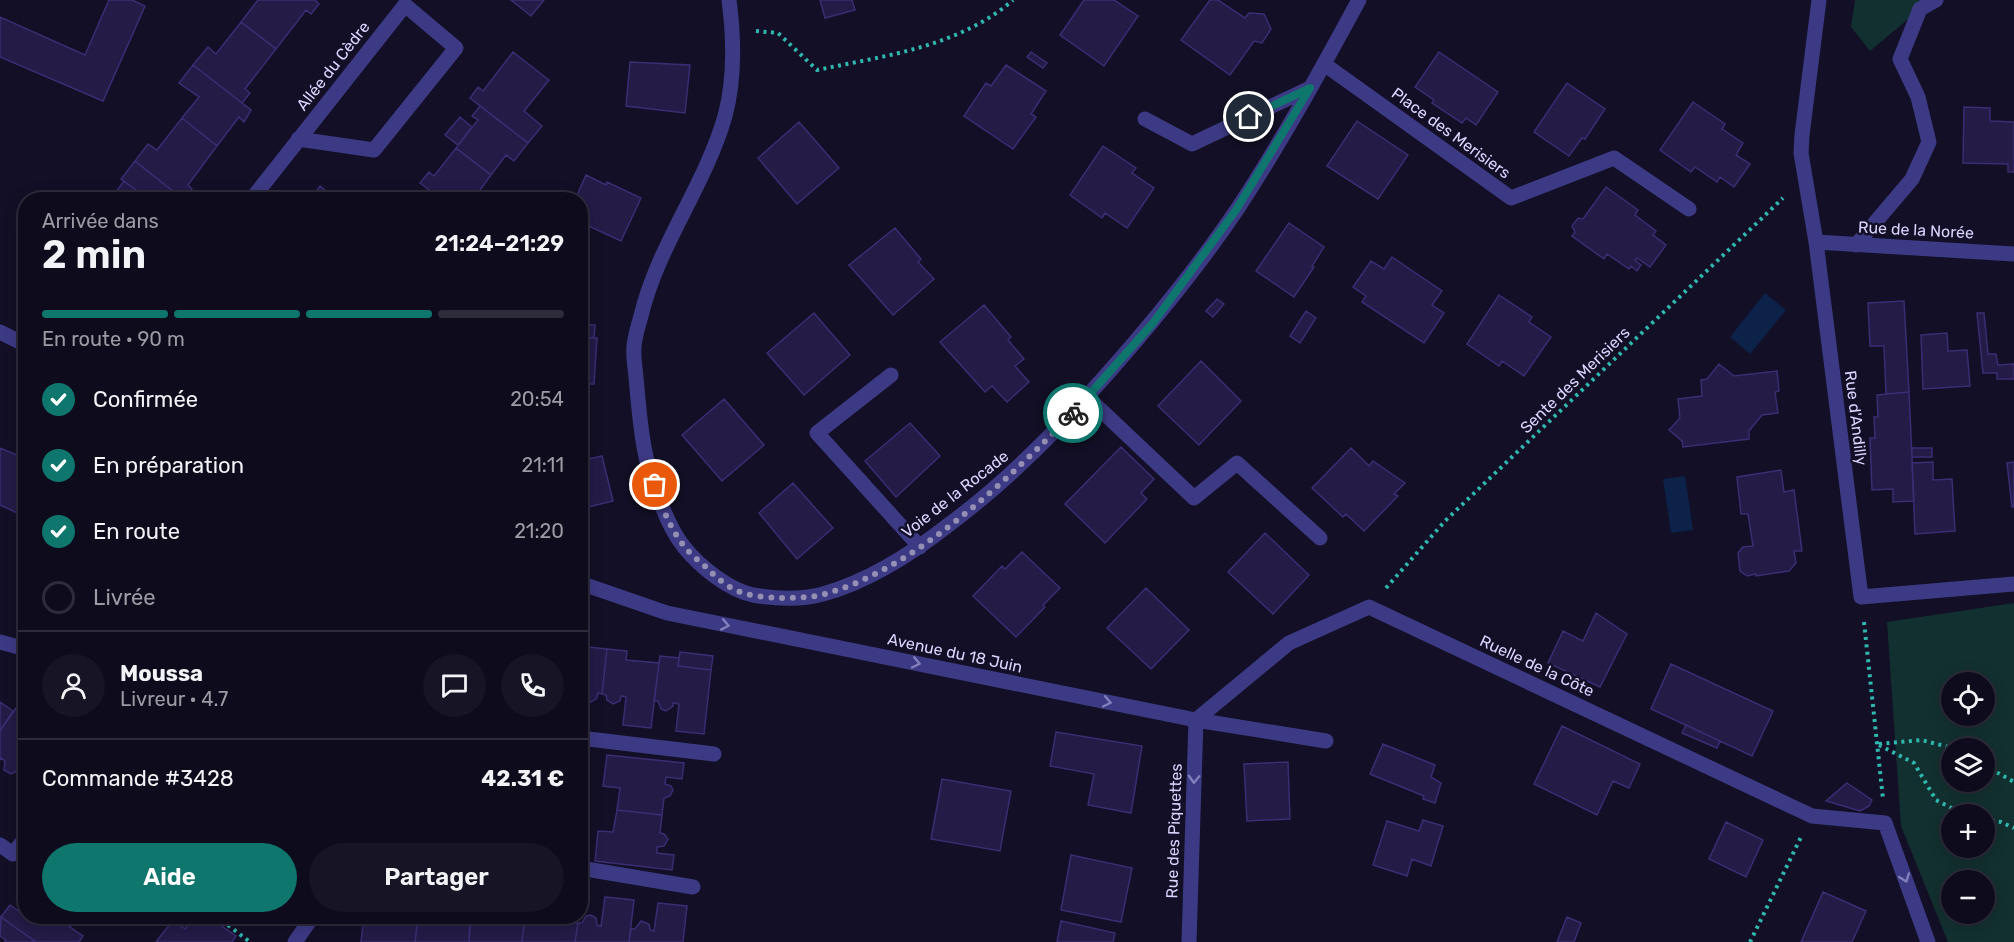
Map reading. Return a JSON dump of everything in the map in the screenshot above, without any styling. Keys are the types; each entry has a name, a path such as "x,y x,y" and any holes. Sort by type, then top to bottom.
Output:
{"street":[{"name":"Voie de la Rocade","path":"729,0 733,32 729,94 725,114 713,148 665,248 646,294 634,345 638,404 644,451 660,502 684,546 718,579 740,592 767,597 795,598 821,595 865,579 920,547 982,500 1031,456 1087,397 1153,323 1236,210 1310,88 1359,0"},
{"name":"Rue d'Andilly","path":"1819,0 1801,153 1816,243 1861,597"},
{"path":"1856,245 1912,179 1929,142 1918,97 1900,59 1920,9 1936,0"},
{"name":"Allée du Cèdre","path":"257,192 298,140 405,5 456,48 374,150 298,140"},
{"name":"Place des Merisiers","path":"1324,64 1511,198 1614,158 1689,209"},
{"path":"1145,119 1192,144 1310,88"},
{"name":"Rue de la Norée","path":"1816,243 2014,254"},
{"path":"0,332 18,341"},
{"path":"891,375 817,433 920,547"},
{"path":"1087,397 1194,498 1237,463 1320,538"},
{"path":"1861,597 2014,584"},
{"name":"Avenue du 18 Juin","path":"588,586 667,613 1196,720 1326,741"},
{"path":"1196,720 1289,643 1369,607"},
{"name":"Ruelle de la Côte","path":"1369,607 1812,816 1886,823"},
{"path":"0,642 18,647"},
{"name":"Rue des Piquettes","path":"1189,942 1196,720"},
{"path":"588,739 714,754"},
{"path":"1886,823 1928,942"},
{"path":"0,845 13,854 18,847"},
{"path":"588,869 693,887"},
{"path":"295,942 307,924"}],"path":[{"path":"733,32 752,30 778,33 817,70 927,46 995,15 1013,0"},
{"name":"Sente des Merisiers","path":"1369,607 1445,521 1805,177"},
{"path":"1861,597 1886,823"},
{"path":"1878,744 1921,740 1941,745"},
{"path":"1878,744 1914,764 1936,800 1944,804"},
{"path":"1995,771 2014,782"},
{"path":"1995,821 2014,828"},
{"path":"1750,942 1788,863"},
{"path":"226,924 250,942"}],"green space":[{"path":"1855,0 1931,0 1870,51 1851,27"},
{"path":"2014,603 2014,942 1948,942 1901,826 1887,622"}],"water":[{"path":"1765,293 1786,310 1750,354 1730,337"},
{"path":"1685,476 1693,530 1671,533 1663,479"}],"building":[{"path":"109,0 132,0 145,6 103,101 0,57 0,17 85,55"},
{"path":"258,0 315,0 319,4 311,14 306,10 276,49 241,22"},
{"path":"511,0 544,0 531,16"},
{"path":"820,0 852,0 855,10 825,18"},
{"path":"1084,0 1114,0 1138,16 1104,66 1060,35"},
{"path":"1210,0 1218,0 1245,18 1249,13 1264,14 1271,29 1262,43 1254,41 1230,75 1181,40"},
{"path":"241,22 276,49 245,89 250,93 242,103 193,65 208,47 216,54"},
{"path":"513,52 549,80 524,111 542,126 528,143 470,98 478,87 483,91"},
{"path":"1031,52 1047,63 1043,68 1027,57"},
{"path":"1439,52 1498,92 1476,125 1466,118 1462,123 1432,103 1434,100 1415,87"},
{"path":"630,62 690,65 685,113 626,106"},
{"path":"193,65 251,110 244,122 239,117 217,146 182,118 199,97 179,83"},
{"path":"1006,65 1046,91 1031,114 1036,117 1013,149 964,116 986,83 991,86"},
{"path":"1567,83 1605,109 1585,139 1582,138 1569,156 1534,132"},
{"path":"1693,102 1725,124 1722,129 1743,143 1736,155 1750,164 1734,187 1720,177 1717,182 1695,167 1691,172 1660,150"},
{"path":"480,106 528,143 514,161 506,155 491,175 456,148 478,120 472,116"},
{"path":"1964,107 1990,108 1990,121 2014,122 2014,172 2008,172 2008,164 1963,163"},
{"path":"460,117 472,127 458,145 445,135"},
{"path":"182,118 217,146 188,185 192,189 190,192 174,192 135,161 148,144 157,150"},
{"path":"1357,121 1408,155 1378,199 1327,166"},
{"path":"799,122 839,168 797,204 758,158"},
{"path":"1103,146 1136,168 1132,173 1154,188 1127,228 1105,213 1102,218 1070,195"},
{"path":"456,148 491,175 479,192 432,192 420,183 429,172 434,176"},
{"path":"135,161 174,192 139,192 121,179"},
{"path":"586,175 641,198 621,241 588,226 588,192 579,192"},
{"path":"124,181 139,192 116,192"},
{"path":"320,186 327,192 316,192"},
{"path":"1606,187 1638,210 1635,215 1656,231 1653,235 1666,245 1650,267 1637,258 1635,260 1641,265 1637,271 1631,266 1629,269 1607,254 1604,259 1572,236 1575,232 1572,226 1578,218 1583,219"},
{"path":"1289,223 1324,247 1294,297 1256,271"},
{"path":"895,228 921,259 918,262 934,279 893,315 849,265"},
{"path":"1392,257 1442,291 1432,305 1444,313 1424,343 1362,302 1366,296 1353,287 1371,261 1384,269"},
{"path":"1499,295 1532,317 1529,322 1551,337 1524,376 1502,361 1499,366 1467,344"},
{"path":"1217,299 1224,304 1213,317 1206,311"},
{"path":"1904,301 1909,392 1886,394 1884,346 1870,346 1868,303"},
{"path":"984,305 1011,337 1008,340 1024,359 1015,366 1029,382 1007,402 992,386 985,392 940,342"},
{"path":"1306,311 1316,318 1300,343 1290,336"},
{"path":"814,313 850,355 804,395 767,353"},
{"path":"1977,313 1984,313 1988,354 1996,354 1998,365 2014,364 2014,379 1997,379 1997,373 1983,373"},
{"path":"588,324 595,325 594,338 588,338"},
{"path":"1947,333 1948,351 1967,350 1970,386 1923,389 1921,335"},
{"path":"588,337 597,338 594,384 588,384"},
{"path":"1201,361 1241,401 1199,445 1158,406"},
{"path":"1719,364 1734,376 1777,371 1779,391 1775,392 1778,413 1762,415 1749,431 1749,439 1683,447 1682,441 1669,430 1680,418 1678,399 1702,396 1701,380 1707,379"},
{"path":"1909,392 1914,501 1893,502 1893,489 1872,490 1870,438 1875,438 1874,417 1878,417 1877,395"},
{"path":"724,399 764,445 722,481 682,435"},
{"path":"910,423 940,456 896,497 865,461"},
{"path":"1121,447 1154,479 1141,493 1147,499 1105,543 1065,504"},
{"path":"0,448 18,456 18,513 0,505"},
{"path":"1351,448 1369,466 1373,461 1405,483 1394,494 1398,496 1364,531 1346,514 1343,517 1312,488"},
{"path":"1912,448 1932,448 1932,457 1912,457"},
{"path":"602,456 613,501 588,507 588,459"},
{"path":"1933,462 1933,480 1952,479 1955,531 1915,534 1912,463"},
{"path":"2014,462 2014,507 2012,507 2007,463"},
{"path":"1781,470 1784,492 1794,490 1802,551 1794,551 1796,563 1789,571 1747,576 1740,571 1738,553 1743,547 1753,546 1748,514 1741,514 1737,477"},
{"path":"793,483 833,528 797,559 759,513"},
{"path":"1265,533 1309,575 1273,614 1228,572"},
{"path":"1022,552 1060,588 1016,637 973,596 1002,566 1005,569"},
{"path":"1146,588 1189,630 1151,669 1107,628"},
{"path":"1596,613 1627,634 1600,687 1548,663 1563,631 1583,641"},
{"path":"588,647 607,649 602,694 598,693 597,698 588,701"},
{"path":"607,649 627,651 626,660 659,663 651,728 623,725 626,697 621,696 620,701 613,704 607,700 606,695 602,694"},
{"path":"680,652 713,656 711,670 678,666"},
{"path":"660,656 679,658 678,666 711,670 704,734 676,731 679,704 673,703 673,706 666,711 661,709 658,701 654,701"},
{"path":"1671,664 1773,711 1752,756 1651,709"},
{"path":"0,702 13,711 0,731"},
{"path":"18,705 18,770 11,774 4,770 5,761 1,758 0,760 0,731"},
{"path":"1686,725 1720,741 1717,748 1682,733"},
{"path":"1562,726 1640,764 1629,788 1613,781 1597,815 1534,784"},
{"path":"1056,732 1142,746 1131,813 1088,805 1094,774 1050,766"},
{"path":"1383,744 1435,765 1431,777 1441,783 1435,803 1423,799 1424,796 1370,774"},
{"path":"607,755 684,763 682,779 666,777 665,784 671,786 673,790 670,796 664,798 662,815 617,810 620,788 603,786"},
{"path":"1288,762 1290,819 1247,821 1244,764"},
{"path":"942,779 1011,791 1000,851 931,839"},
{"path":"1847,783 1872,800 1869,806 1860,811 1826,801"},
{"path":"617,810 662,815 660,833 668,839 664,846 657,847 657,853 674,855 672,870 595,861 598,831 613,832"},
{"path":"1423,820 1443,826 1431,866 1412,859 1407,876 1373,865 1387,821 1419,831"},
{"path":"1726,822 1763,840 1746,877 1709,859"},
{"path":"1071,855 1132,868 1121,922 1061,910"},
{"path":"1823,892 1866,911 1852,942 1801,942"},
{"path":"605,897 634,900 629,942 575,942 578,924 588,924 588,916 596,918 597,925 601,926"},
{"path":"658,903 687,906 683,942 629,942 631,929 635,929 641,921 649,924 650,930 654,931"},
{"path":"10,905 18,911 18,924 72,924 70,927 83,936 79,942 36,942 1,917"},
{"path":"1,917 36,942 4,942 6,940 0,936"},
{"path":"1567,917 1581,923 1574,942 1557,942"},
{"path":"1061,921 1115,933 1113,942 1057,942"},
{"path":"170,924 178,924 185,929 188,924 219,924 236,936 232,942 156,942"},
{"path":"363,924 417,924 415,942 361,942"},
{"path":"417,924 470,924 469,942 415,942"},
{"path":"470,924 524,924 522,942 469,942"},
{"path":"524,924 578,924 575,942 522,942"}],"way so far":[{"path":"655,485 660,502 684,546 718,579 740,592 767,597 795,598 821,595 865,579 920,547 998,486 1073,413"}],"route":[{"path":"1073,413 1153,323 1236,210 1310,88 1249,117"}]}
